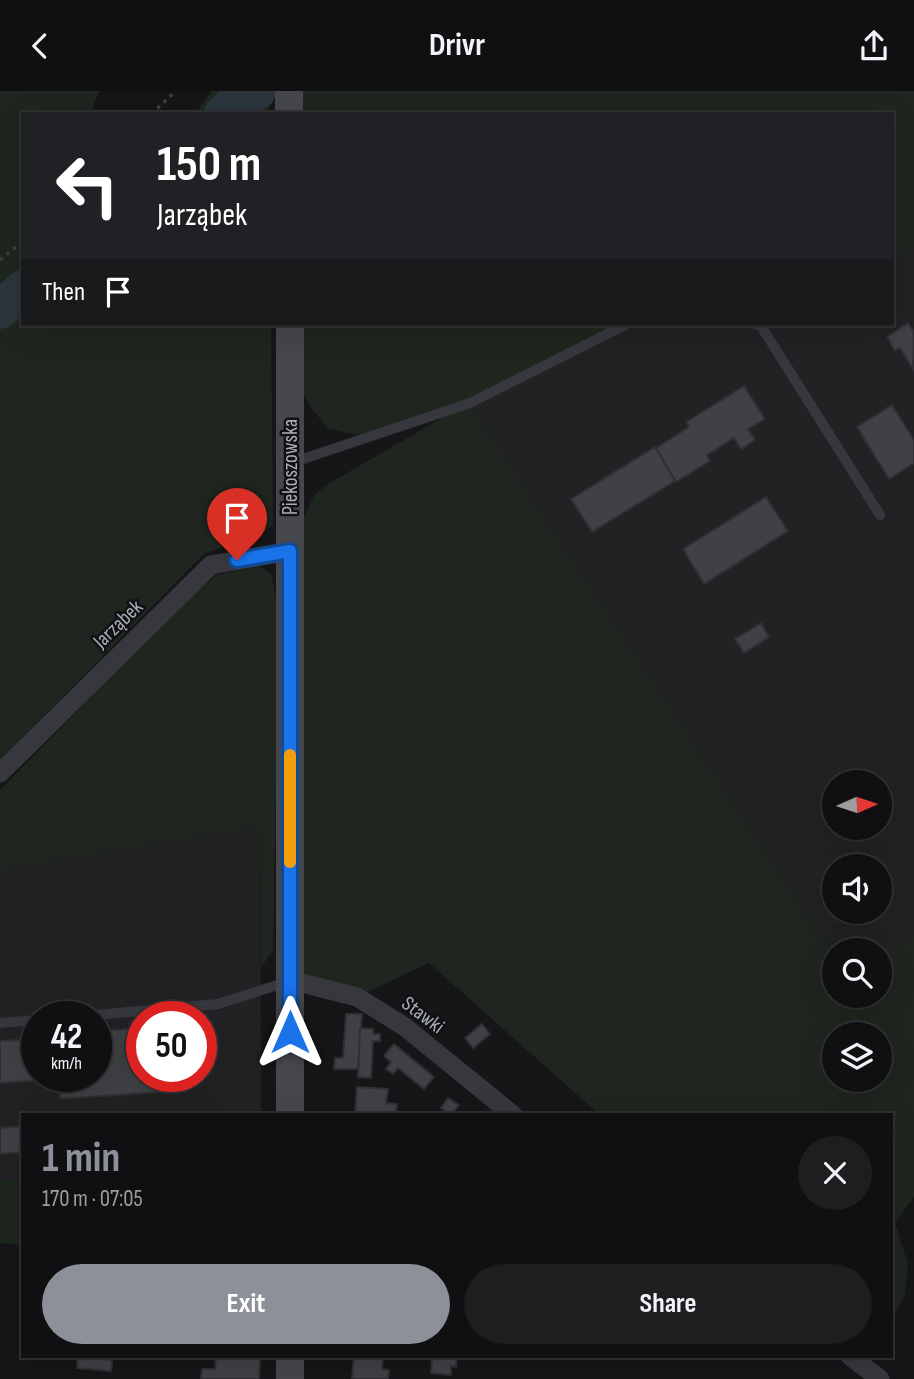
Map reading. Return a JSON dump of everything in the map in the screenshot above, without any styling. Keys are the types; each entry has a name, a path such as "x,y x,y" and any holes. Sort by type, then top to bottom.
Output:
{"main road":[{"path":"289,91 289,112"},
{"name":"Piekoszowska","path":"290,326 290,1113"},
{"path":"290,1358 290,1379"}],"street":[{"name":"Jarząbek","path":"0,773 211,565 290,551"},
{"name":"Stawki","path":"290,980 357,997 405,1027 511,1113"},
{"path":"853,1358 880,1379"}],"lane":[{"path":"290,464 470,403 623,326"},
{"path":"761,326 880,515"},
{"path":"112,1014 218,1004 290,980"},
{"path":"0,1023 21,1021"}],"path":[{"path":"153,112 176,91"},
{"path":"0,260 21,243"}],"shaded area":[{"path":"0,91 99,91 91,112 21,112 21,326 271,326 273,525 261,535 205,553 0,760"},
{"path":"212,91 269,91 270,112 196,112"},
{"path":"289,91 914,91 914,250 894,254 894,112 289,112"},
{"path":"914,250 914,936 892,950 892,938 822,938 470,403 623,326 894,326 894,254"},
{"path":"296,326 623,326 470,403 822,938 822,1008 892,1008 892,950 914,936 914,1197 895,1223 908,1264 905,1295 893,1317 893,1113 598,1113 429,963 357,997 290,980 290,551 314,495 328,484 466,404 358,435 328,429 309,405 301,387"},
{"path":"259,566 271,574 279,612 273,951 261,967 260,827 0,871 0,790 165,621 216,575"},
{"path":"260,827 261,1113 21,1113 21,1179 0,1180 0,871"},
{"path":"21,1179 21,1245 0,1243 0,1180"}],"building":[{"path":"908,323 914,332 913,369 900,348 895,351 887,337"},
{"path":"744,386 765,419 748,429 755,440 741,449 734,438 707,455 710,461 676,482 656,448 689,427 686,422"},
{"path":"892,405 914,440 914,463 889,479 857,427"},
{"path":"655,447 675,481 592,532 571,499"},
{"path":"766,497 788,531 704,584 683,549"},
{"path":"761,623 769,637 744,653 735,639"},
{"path":"346,1014 362,1014 358,1069 334,1069 335,1058 343,1058"},
{"path":"482,1024 490,1034 473,1048 465,1038"},
{"path":"360,1028 373,1029 373,1034 380,1034 380,1041 373,1041 371,1078 358,1077"},
{"path":"126,1029 126,1092 159,1092 60,1099 59,1092 112,1092 112,1030"},
{"path":"21,1040 21,1082 0,1083 0,1041"},
{"path":"394,1044 434,1077 424,1089 398,1068 393,1074 386,1069 391,1062 384,1056"},
{"path":"357,1087 388,1089 386,1103 397,1104 396,1113 355,1113"},
{"path":"448,1098 459,1105 453,1113 441,1108"},
{"path":"21,1126 21,1152 0,1154 0,1128"},
{"path":"78,1358 112,1360 111,1371 77,1368"},
{"path":"216,1358 260,1359 259,1379 201,1379 202,1369 215,1369"},
{"path":"354,1358 383,1358 382,1369 389,1370 388,1379 352,1379"},
{"path":"432,1358 457,1358 456,1367 451,1366 451,1375 431,1373"}],"waterway":[{"path":"225,112 240,99 257,91"},
{"path":"0,310 21,291"}],"slow traffic":[{"path":"290,755 290,862"}],"route":[{"path":"237,560 290,551 290,1032"}]}
